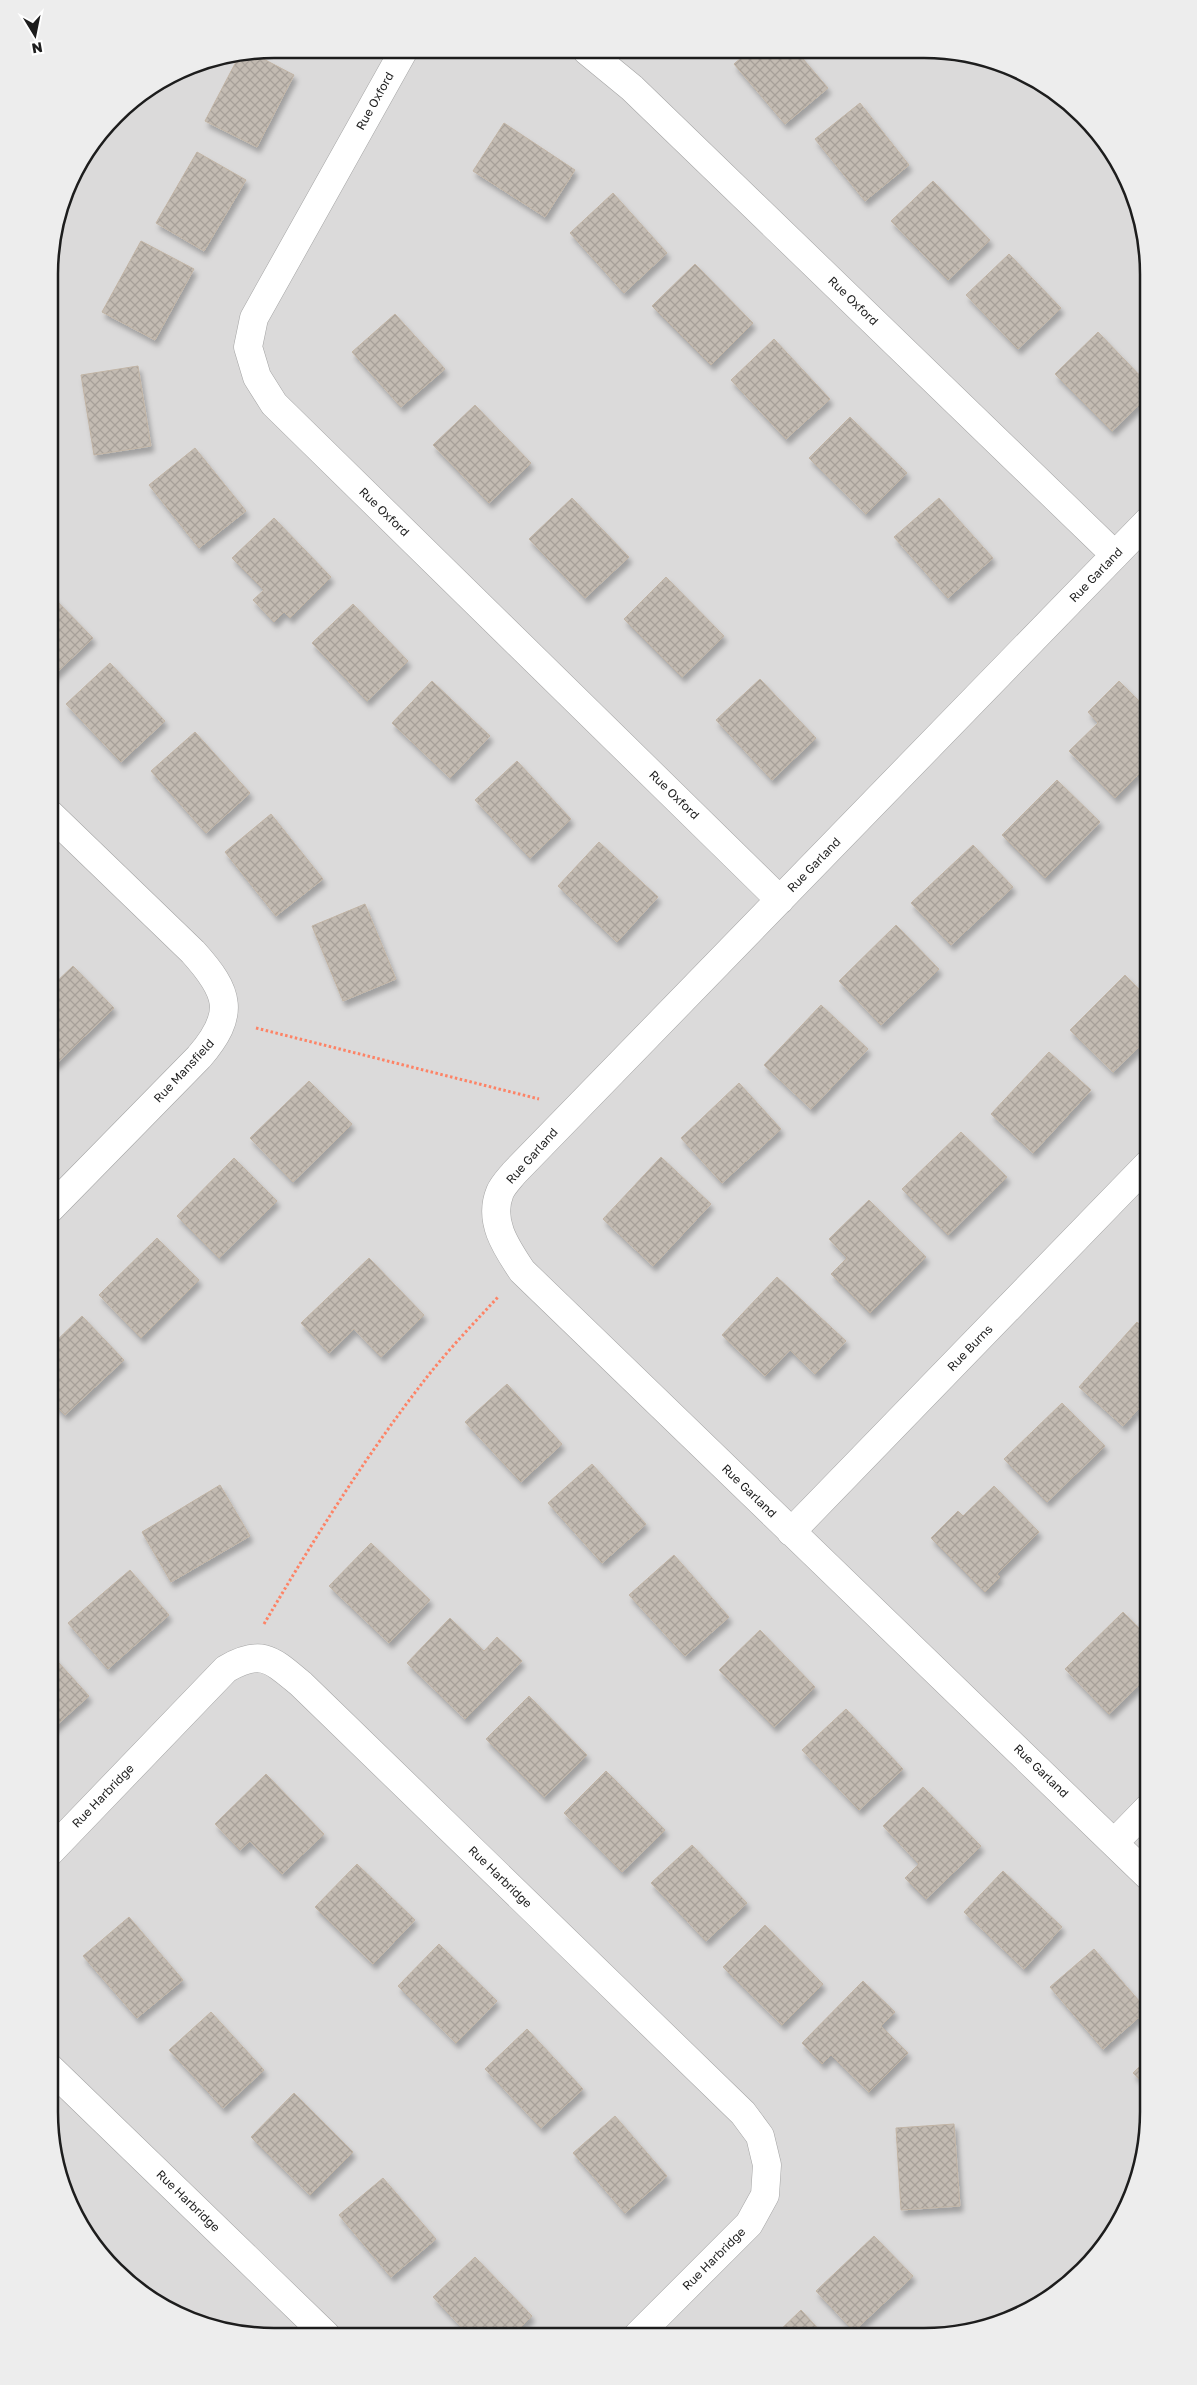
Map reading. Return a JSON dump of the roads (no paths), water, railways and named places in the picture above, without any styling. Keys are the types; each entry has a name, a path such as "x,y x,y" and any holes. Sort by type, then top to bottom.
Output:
{"street":[{"name":"Rue Oxford","path":"400,58 254,318 248,347 256,376 274,404 780,900"},
{"name":"Rue Oxford","path":"596,58 632,88 1116,555"},
{"name":"Rue Garland","path":"1140,530 514,1172 500,1192 495,1218 505,1244 522,1270 1140,1868"},
{"name":"Rue Mansfield","path":"58,822 214,974 222,995 224,1020 214,1040 200,1057 58,1201"},
{"name":"Rue Burns","path":"792,1532 1140,1172"},
{"name":"Rue Harbridge","path":"58,1843 208,1685 226,1669 243,1659 263,1658 280,1667 301,1684 743,2113 760,2136 768,2165 765,2195 749,2224 645,2328"},
{"path":"1114,1842 1140,1816"},
{"name":"Rue Harbridge","path":"58,2076 320,2328"}]}
